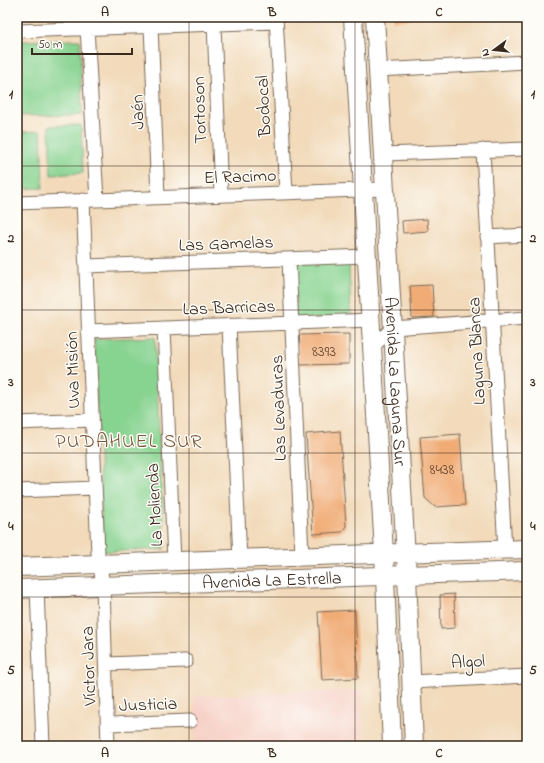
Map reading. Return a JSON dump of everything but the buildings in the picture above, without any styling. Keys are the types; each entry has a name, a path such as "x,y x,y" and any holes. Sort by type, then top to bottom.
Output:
{"street":[{"name":"Avenida La Laguna Sur","path":"353,17 384,553 392,746"},
{"name":"Avenida La Laguna Sur","path":"375,17 407,575 414,746"},
{"path":"17,31 214,24 276,19"},
{"name":"Bodocal","path":"276,19 286,192"},
{"name":"Tortoson","path":"214,24 221,195"},
{"name":"Jaén","path":"151,26 158,197"},
{"path":"88,28 97,200"},
{"path":"378,70 527,62"},
{"path":"383,154 527,149"},
{"name":"Laguna Blanca","path":"483,150 505,550"},
{"name":"El Racimo","path":"17,202 385,189"},
{"name":"Uva Misión","path":"83,200 98,553 103,586"},
{"path":"488,237 527,235"},
{"name":"Las Gamelas","path":"86,266 367,256"},
{"name":"Las Levaduras","path":"289,259 302,556"},
{"path":"372,347 393,328 527,318"},
{"name":"Las Barricas","path":"88,331 371,320"},
{"path":"229,325 240,559"},
{"name":"La Molienda","path":"164,328 174,561"},
{"path":"17,411 17,423 92,420"},
{"path":"17,491 95,488"},
{"name":"Avenida La Estrella","path":"17,567 405,552 527,549"},
{"name":"Avenida La Estrella","path":"17,589 527,571"},
{"name":"Víctor Jara","path":"103,586 108,746"},
{"path":"37,588 43,746"},
{"path":"106,664 186,661"},
{"name":"Algol","path":"411,682 527,676"},
{"name":"Justicia","path":"108,724 190,721"}],"shaded area":[{"path":"362,690 364,746 195,746 194,696"}],"green space":[{"path":"80,40 82,115 17,116 17,41"},
{"path":"81,125 83,173 51,175 49,126"},
{"path":"41,131 43,188 17,189 17,132"},
{"path":"349,259 351,317 296,320 293,263"},
{"path":"155,337 164,549 103,552 94,339"}],"district":[{"name":"PUDAHUEL SUR","path":"129,440"}]}
